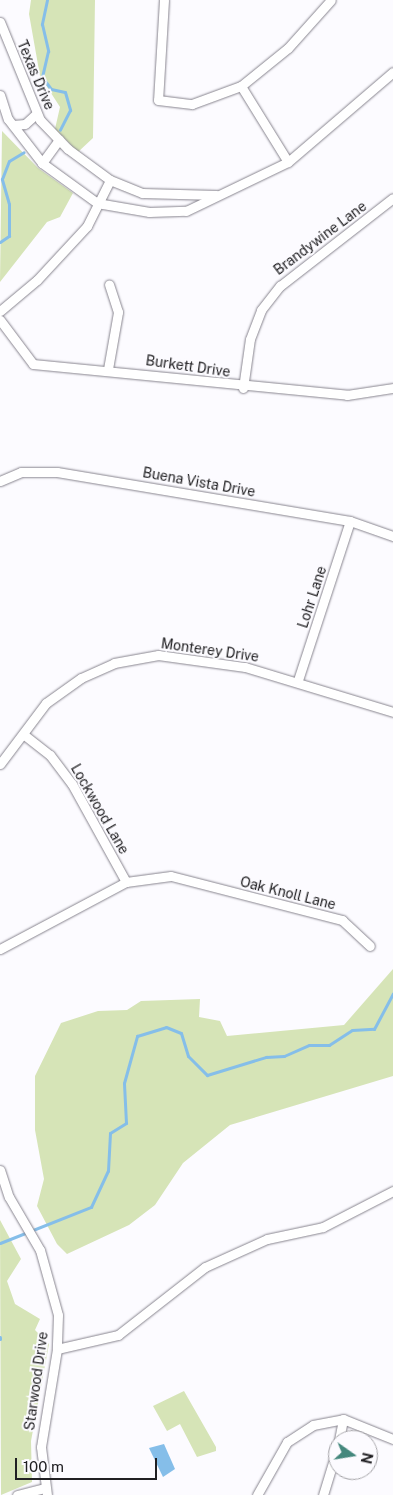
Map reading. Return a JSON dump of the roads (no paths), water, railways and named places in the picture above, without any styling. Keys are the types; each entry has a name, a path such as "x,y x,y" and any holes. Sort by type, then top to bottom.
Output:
{"street":[{"path":"164,0 158,100 192,104 241,86 288,48 331,0"},
{"name":"Texas Drive","path":"0,22 36,114 59,140 110,180 142,193 216,195"},
{"path":"0,52 9,48"},
{"name":"Texas Drive","path":"0,95 13,125 42,163 97,203 150,212 186,211 288,162 393,72"},
{"path":"241,86 288,162"},
{"path":"13,125 25,124 36,114"},
{"path":"42,163 59,140"},
{"path":"0,311 37,280 86,226 110,180"},
{"name":"Brandywine Lane","path":"243,388 250,339 261,310 275,292 393,198"},
{"path":"108,369 118,312 109,284"},
{"name":"Burkett Drive","path":"0,320 33,364 108,369 243,388 347,395 393,388"},
{"name":"Buena Vista Drive","path":"0,481 14,473 45,471 350,522 393,536"},
{"name":"Lohr Lane","path":"298,680 350,522"},
{"name":"Monterey Drive","path":"0,764 46,703 81,678 114,663 158,654 298,680 393,712"},
{"name":"Lockwood Lane","path":"23,734 50,755 72,784 126,882"},
{"name":"Oak Knoll Lane","path":"0,949 126,882 172,876 204,881 233,894 342,920 370,946"},
{"name":"Starwood Drive","path":"0,1170 9,1197 40,1250 58,1315 58,1349 41,1447 46,1492 17,1495"},
{"path":"58,1349 118,1335 205,1267 267,1239 323,1228 392,1194"},
{"path":"0,1201 9,1197"},
{"path":"341,1430 343,1419"},
{"path":"257,1495 286,1442 313,1425 343,1419 393,1439"},
{"path":"323,1495 328,1479"}],"water":[{"path":"164,1444 175,1469 163,1477 149,1448"}],"waterway":[{"path":"47,0 42,24 48,51 42,77 51,89 65,92 70,110 60,130"},
{"path":"0,242 9,236 9,204 2,179 9,161 24,152"},
{"path":"0,1243 91,1207 108,1171 110,1133 126,1123 124,1083 137,1036 166,1027 181,1033 188,1056 207,1075 266,1057 284,1056 309,1045 329,1045 352,1030 374,1029 393,994"}]}
